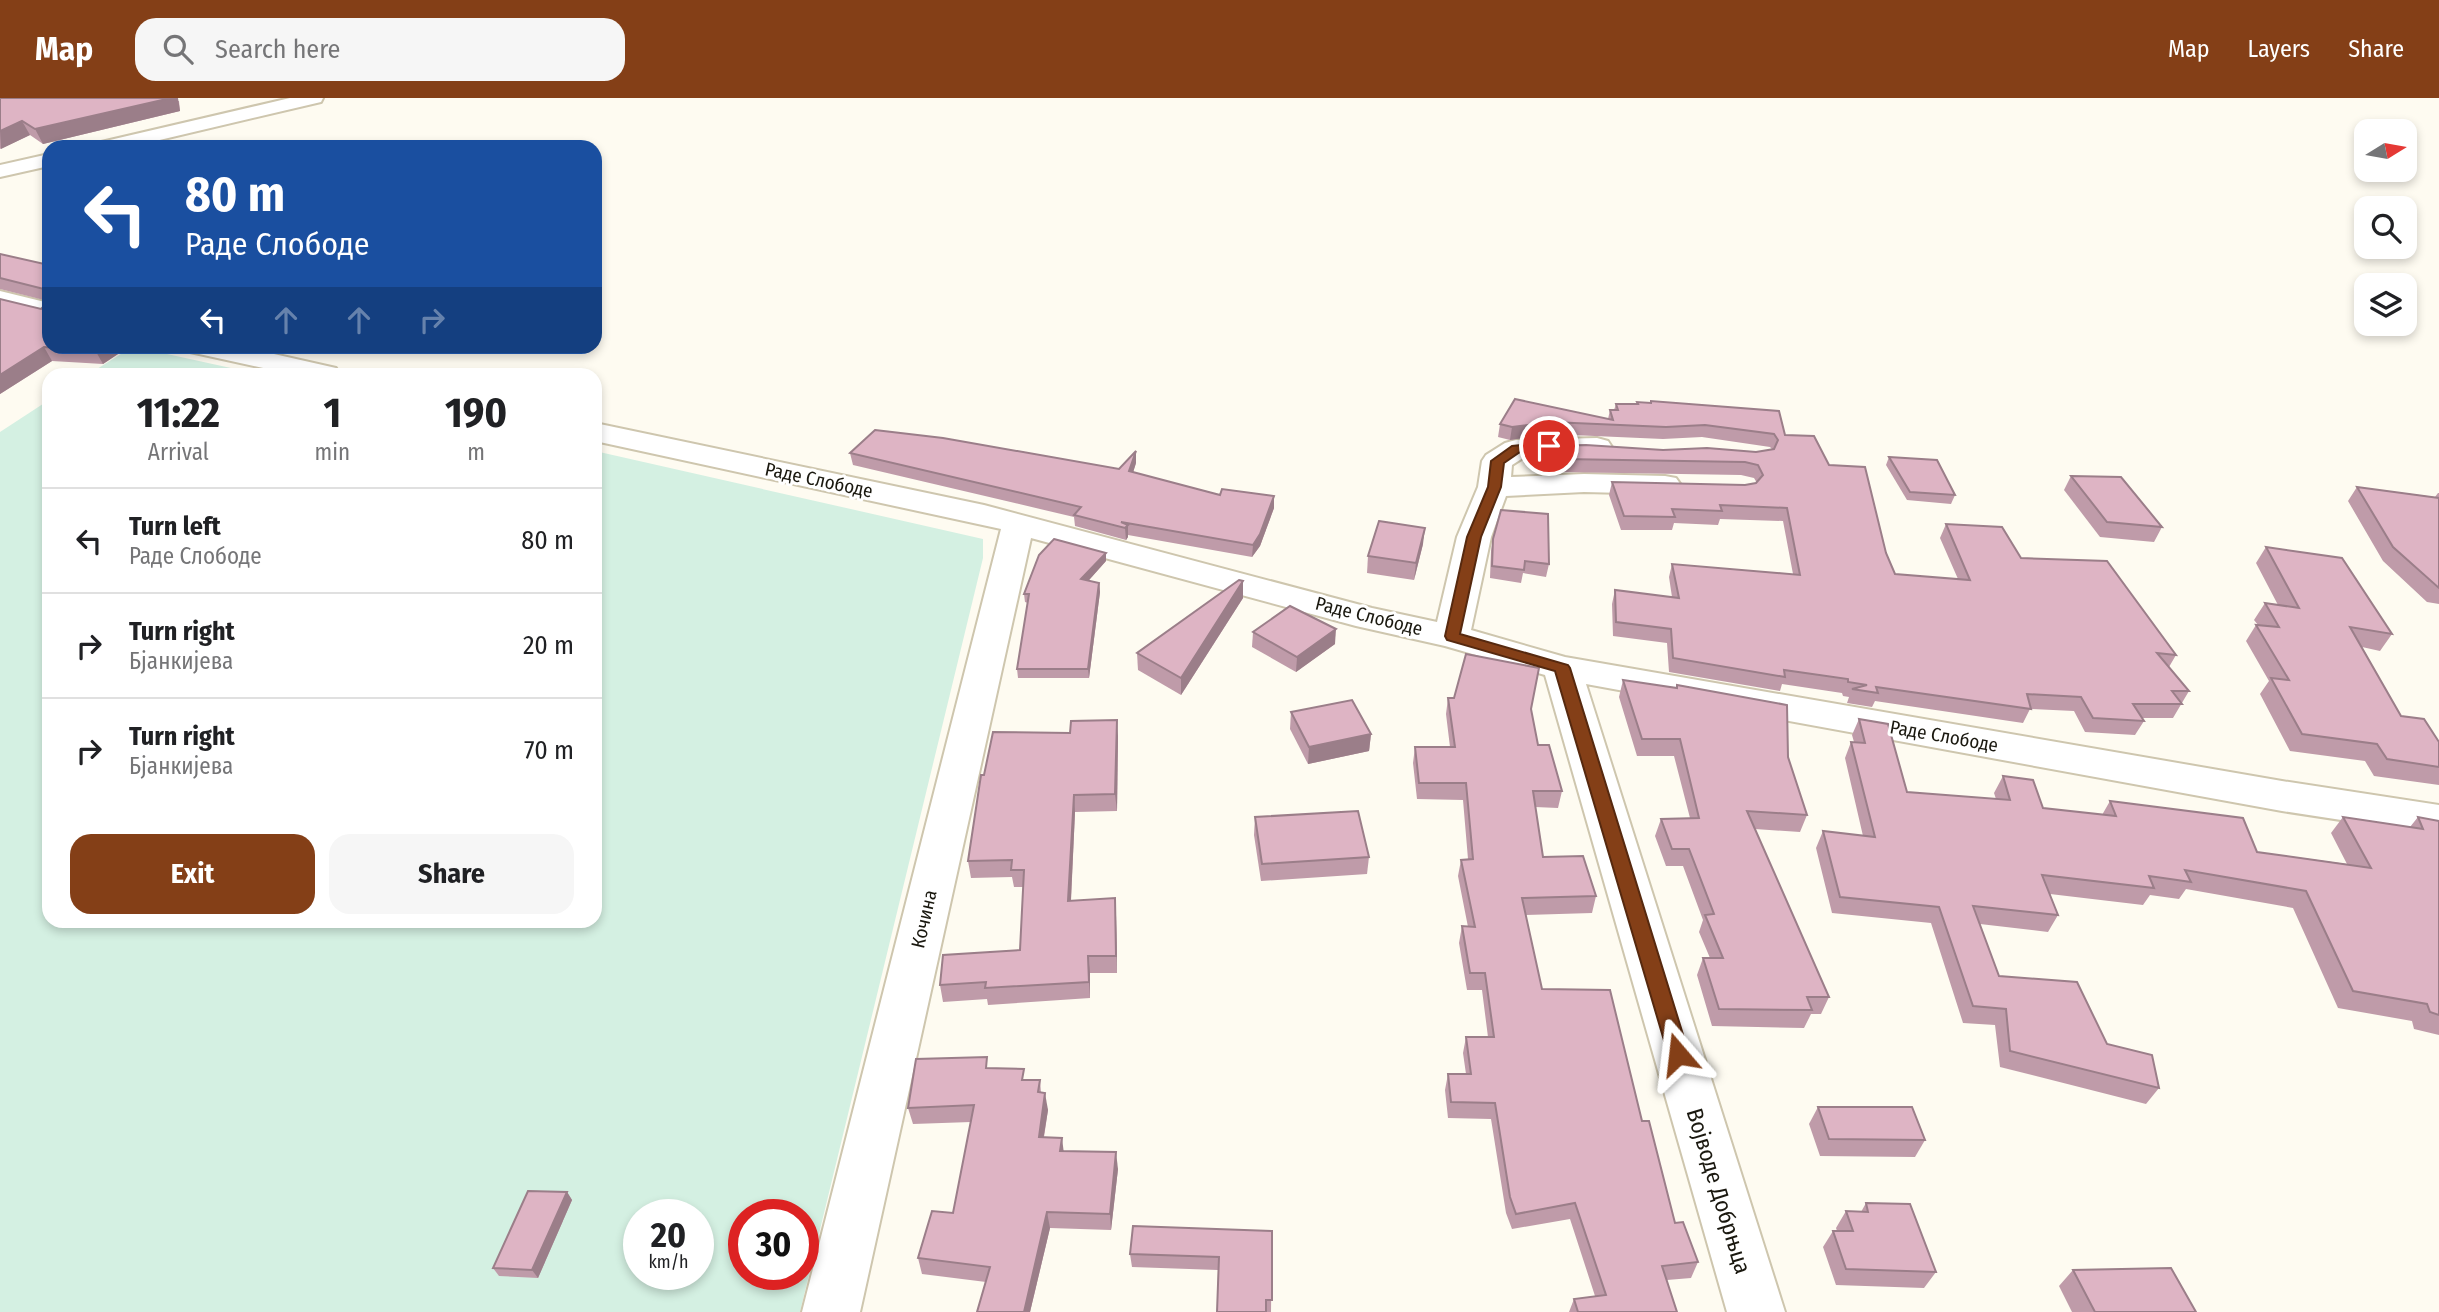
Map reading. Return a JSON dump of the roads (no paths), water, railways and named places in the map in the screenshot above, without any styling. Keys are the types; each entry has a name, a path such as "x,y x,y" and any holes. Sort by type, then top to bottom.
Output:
{"street":[{"path":"134,140 314,98"},
{"path":"0,171 42,162"},
{"path":"0,299 42,309"},
{"path":"235,354 299,368"},
{"name":"Раде Слободе","path":"602,433 984,515 1369,618 1452,636 1562,668 2268,793 2439,820"},
{"path":"1452,636 1474,537 1494,487 1497,461 1516,449 1549,446 1627,448"},
{"path":"1494,487 1584,483 1689,486"},
{"name":"Кочина","path":"831,1312 1018,525"},
{"name":"Војводе Добрњца","path":"1562,668 1756,1312"}]}
